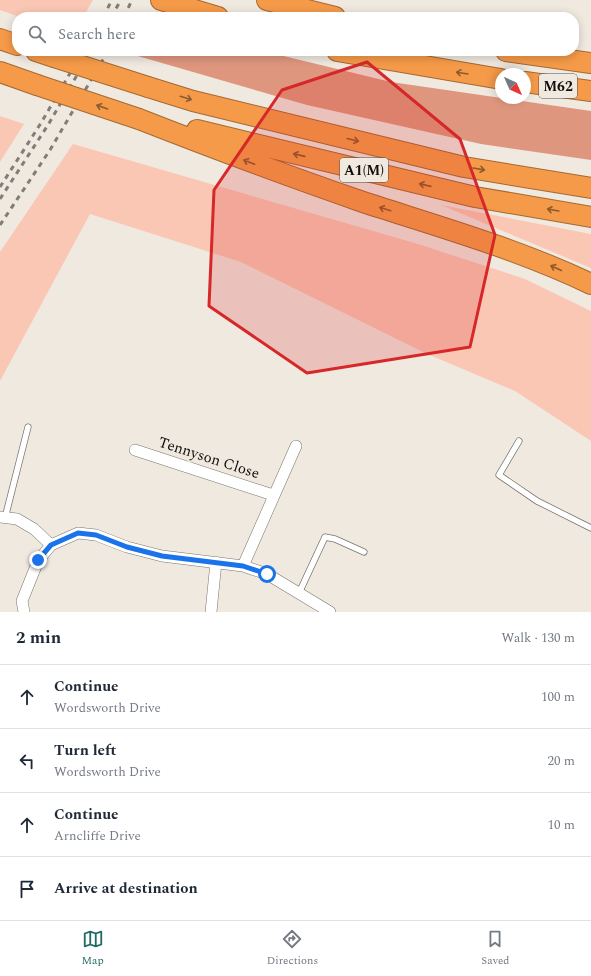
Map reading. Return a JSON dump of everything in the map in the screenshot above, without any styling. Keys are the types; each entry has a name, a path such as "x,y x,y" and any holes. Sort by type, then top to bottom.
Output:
{"highway":[{"path":"161,0 201,12"},
{"path":"267,0 314,12"},
{"path":"0,39 12,43"},
{"name":"A1(M)","path":"51,56 193,101 464,167 591,188"},
{"path":"366,56 495,78"},
{"name":"M62","path":"541,56 591,63"},
{"name":"A1(M)","path":"0,72 139,119 199,131 475,197 591,217"},
{"name":"M62","path":"531,83 591,91"},
{"path":"139,119 286,176 522,254 591,284"}],"street":[{"path":"243,566 273,495 296,446"},
{"name":"Tennyson Close","path":"135,450 273,495"},
{"path":"2,517 17,519 34,529 51,545"},
{"path":"24,612 22,601 38,560 51,545 78,533 96,535 127,547 162,556 243,566 267,574 330,612"},
{"path":"211,612 216,562"}],"lane":[{"path":"2,517 28,427"},
{"path":"519,441 499,475 537,501 591,528"},
{"path":"298,593 325,537 335,539 364,552"}],"highlighted area":[{"path":"367,62 460,139 495,235 470,347 307,373 209,306 214,190 282,90"}],"shaded area":[{"path":"0,0 93,0 86,12 12,12 12,14 0,10"},
{"path":"138,56 284,56 391,82 495,97 495,104 531,104 531,102 591,111 591,160 481,144 307,105"},
{"path":"0,116 24,124 0,162"},
{"path":"73,144 418,244 525,279 591,311 591,441 515,391 425,353 241,262 90,214 0,381 0,252"},
{"path":"441,205 591,234 591,268"}],"railway":[{"path":"106,12 112,0"},
{"path":"114,12 121,0"},
{"path":"126,12 132,0"},
{"path":"0,187 41,123 80,56"},
{"path":"0,199 48,125 88,56"},
{"path":"0,225 50,150 105,56"}],"route":[{"path":"38,560 51,545 78,533 96,535 127,547 162,556 243,566 267,574"}]}
